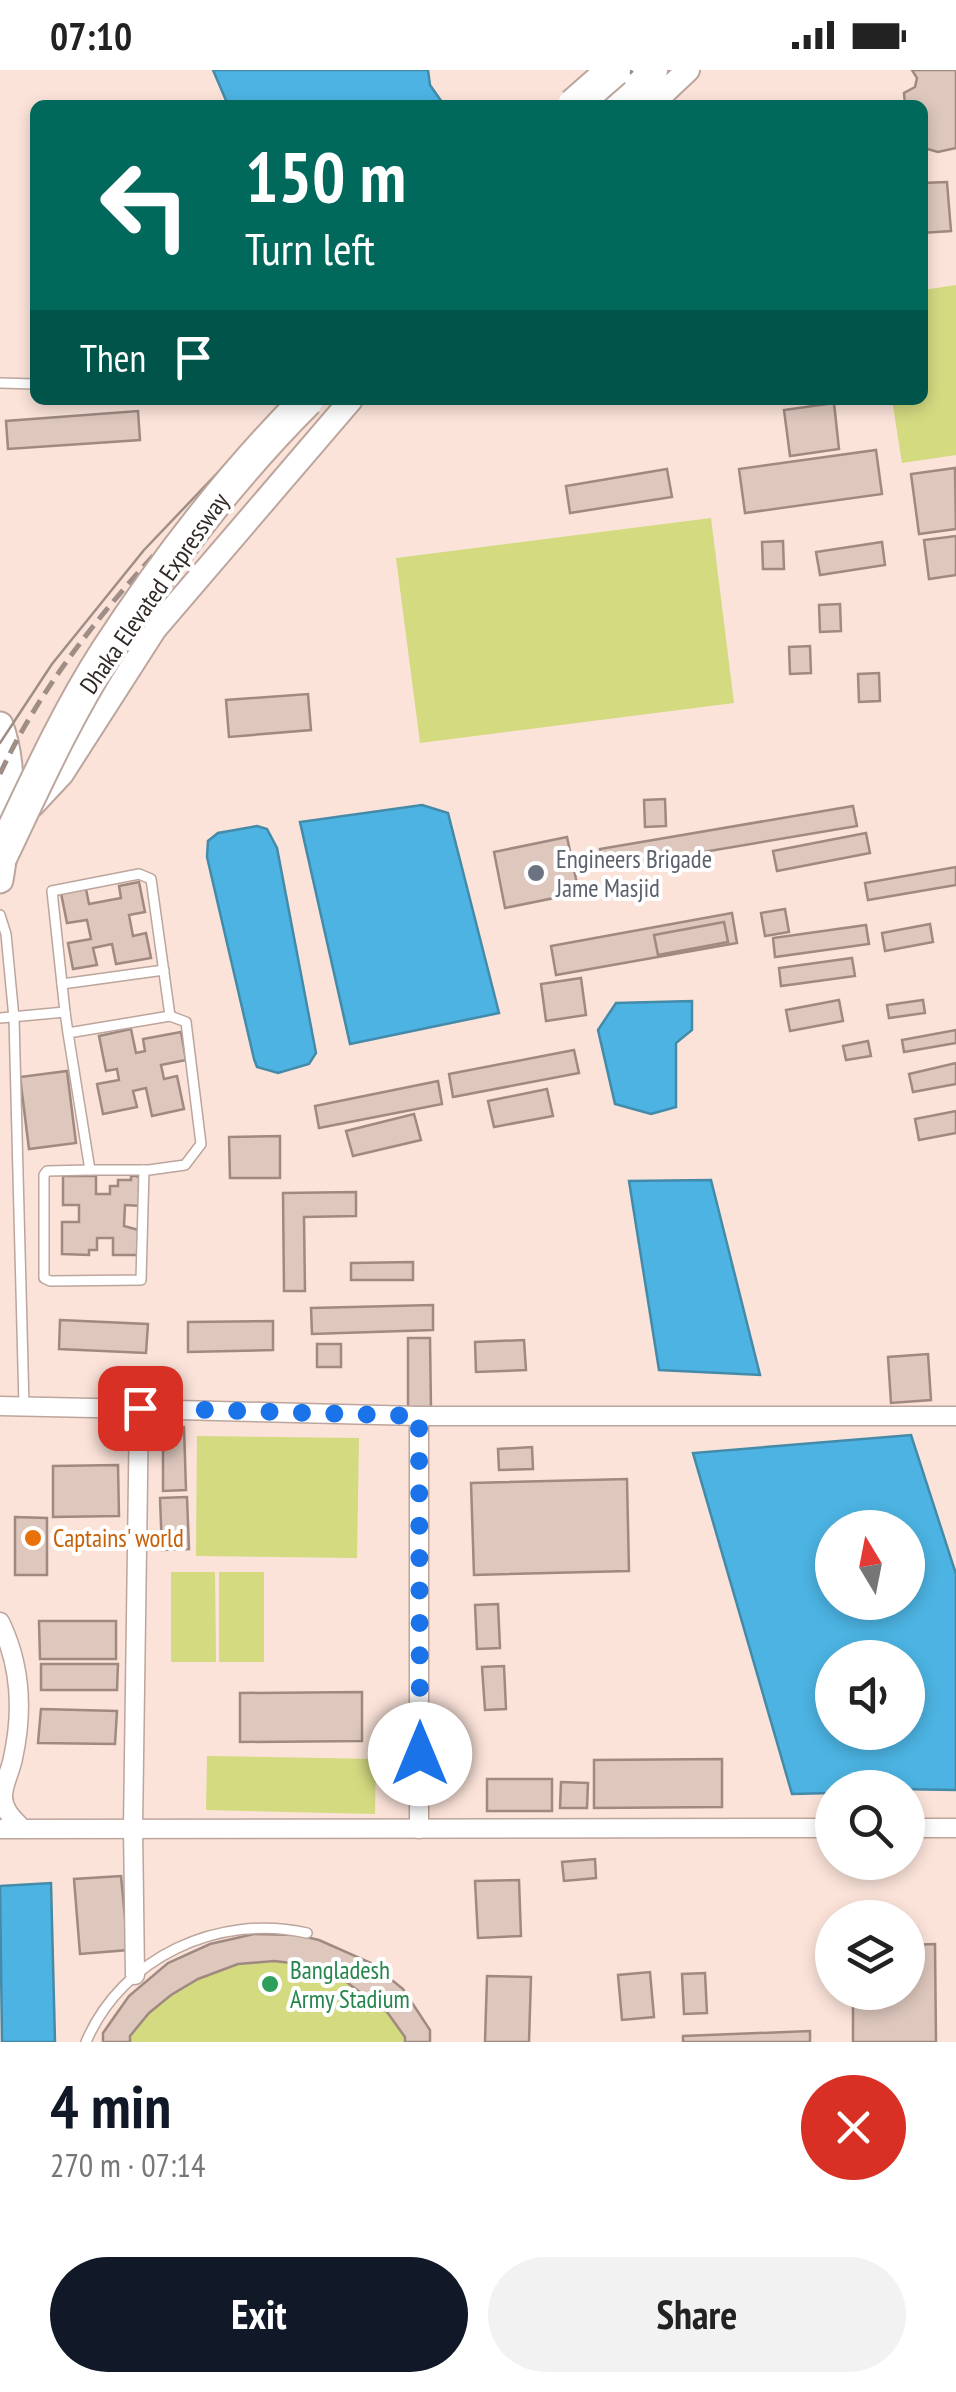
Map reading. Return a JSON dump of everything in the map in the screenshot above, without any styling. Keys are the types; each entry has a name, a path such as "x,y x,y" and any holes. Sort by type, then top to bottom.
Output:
{"highway":[{"path":"580,100 614,70"},
{"path":"619,100 651,70"},
{"name":"Dhaka Elevated Expressway","path":"2,834 64,683 130,579 226,455 273,405"},
{"name":"Dhaka Elevated Expressway","path":"2,834 106,654 213,503 302,405"}],"main road":[{"path":"0,726 10,754 0,880"}],"street":[{"path":"656,100 688,70"},
{"path":"2,834 62,774 156,629 347,405"},
{"path":"0,1406 419,1416 956,1416"},
{"path":"135,1975 133,1828 140,1408"},
{"path":"419,1416 420,1829"},
{"path":"0,1622 14,1661 20,1707 12,1763 2,1798 9,1815 22,1828"},
{"path":"0,1829 815,1828"},
{"path":"925,1828 956,1828"}],"lane":[{"path":"0,384 30,384"},
{"path":"90,1170 68,1032 52,891 139,874 150,879 170,1016"},
{"path":"0,916 6,934 14,1018 24,1406"},
{"path":"62,984 164,970"},
{"path":"0,1018 66,1012"},
{"path":"68,1032 170,1016 186,1022 201,1144 185,1165 44,1174 44,1278 50,1282 141,1280 144,1170"},
{"path":"86,2042 97,2018 135,1975 180,1946 227,1930 280,1927 306,1932"}],"green space":[{"path":"956,285 956,455 902,463 893,405 928,405 928,289"},
{"path":"711,518 734,703 420,743 396,558"},
{"path":"197,1436 359,1438 357,1558 196,1556"},
{"path":"171,1572 215,1572 216,1662 171,1662"},
{"path":"219,1572 264,1572 264,1662 219,1662"},
{"path":"207,1756 376,1759 375,1814 206,1810"},
{"name":"Bangladesh Army Stadium","path":"274,1934 335,1946 371,1964 388,1976 416,2007 426,2023 430,2042 103,2042 106,2027 120,2007 170,1963 209,1945"}],"water":[{"path":"213,70 428,70 430,85 440,100 226,100"},
{"path":"422,805 448,813 499,1013 350,1044 300,822"},
{"path":"257,826 267,829 277,848 316,1053 309,1064 278,1073 257,1067 254,1059 207,857 208,841 218,833"},
{"path":"692,1001 692,1030 676,1043 676,1107 651,1114 615,1104 598,1030 616,1003"},
{"path":"711,1180 760,1375 659,1370 629,1181"},
{"path":"911,1435 956,1574 956,1790 925,1790 925,1770 815,1770 815,1793 792,1794 693,1453"},
{"path":"51,1883 55,2042 2,2042 0,1886"}],"building":[{"path":"912,70 956,70 956,148 938,152 928,149 928,100 905,100 904,93 915,87 917,78"},
{"path":"947,182 951,231 928,233 928,183"},
{"path":"834,405 839,449 790,456 784,410"},
{"path":"138,411 140,440 8,449 6,421"},
{"path":"876,450 882,494 745,513 739,469"},
{"path":"955,468 956,529 919,534 911,474"},
{"path":"667,469 672,497 570,513 566,486"},
{"path":"956,536 956,575 929,579 924,540"},
{"path":"783,541 784,569 763,569 762,542"},
{"path":"882,542 885,565 820,575 816,552"},
{"path":"840,604 841,631 820,632 819,605"},
{"path":"810,646 811,673 790,674 789,647"},
{"path":"879,673 880,701 859,702 858,674"},
{"path":"308,694 311,730 229,737 226,700"},
{"path":"665,799 666,826 645,827 644,800"},
{"path":"853,806 857,826 603,869 600,849"},
{"path":"866,833 870,853 777,871 773,851"},
{"name":"Engineers Brigade Jame Masjid","path":"567,837 579,893 505,908 494,852"},
{"path":"956,867 956,885 868,900 865,883"},
{"path":"139,882 145,912 129,915 133,936 146,933 151,958 116,964 112,944 93,948 97,965 73,969 68,943 91,939 87,920 67,923 61,893 86,889 89,904 121,898 119,886"},
{"path":"785,909 789,932 765,936 761,913"},
{"path":"732,913 737,943 556,975 551,946"},
{"path":"724,922 728,942 658,955 654,935"},
{"path":"930,924 933,942 885,951 882,933"},
{"path":"866,925 869,944 775,957 773,938"},
{"path":"852,958 855,976 781,986 779,968"},
{"path":"581,978 586,1015 546,1021 541,984"},
{"path":"839,1000 843,1021 790,1031 786,1010"},
{"path":"923,1000 925,1013 889,1018 887,1005"},
{"path":"131,1029 136,1053 145,1051 143,1039 181,1032 186,1060 161,1065 164,1079 177,1076 184,1109 152,1116 146,1088 133,1091 137,1107 103,1114 97,1084 119,1080 117,1069 106,1071 99,1036"},
{"path":"956,1030 956,1043 904,1052 902,1040"},
{"path":"868,1041 871,1056 846,1060 843,1046"},
{"path":"574,1050 579,1073 453,1097 449,1074"},
{"path":"956,1063 956,1084 913,1092 909,1074"},
{"path":"67,1071 76,1143 29,1149 20,1077"},
{"path":"438,1081 442,1104 319,1128 315,1106"},
{"path":"547,1089 553,1116 494,1127 488,1101"},
{"path":"956,1111 956,1133 919,1140 915,1119"},
{"path":"414,1114 421,1140 353,1156 346,1131"},
{"path":"280,1136 280,1178 230,1178 229,1137"},
{"path":"63,1176 96,1176 96,1194 110,1194 110,1186 118,1186 118,1180 131,1180 131,1176 143,1180 141,1206 125,1205 124,1226 142,1231 142,1255 113,1255 113,1238 97,1238 97,1250 89,1250 89,1255 62,1254 62,1222 79,1222 79,1205 63,1205"},
{"path":"356,1192 356,1216 304,1217 305,1291 284,1291 283,1193"},
{"path":"413,1262 413,1280 351,1280 351,1263"},
{"path":"433,1305 433,1330 312,1334 311,1308"},
{"path":"60,1320 148,1324 146,1353 59,1349"},
{"path":"273,1321 273,1350 188,1352 188,1322"},
{"path":"408,1338 430,1338 431,1410 408,1410"},
{"path":"524,1340 526,1370 476,1372 475,1342"},
{"path":"317,1344 341,1344 341,1367 317,1367"},
{"path":"928,1354 931,1400 891,1403 888,1357"},
{"path":"184,1427 186,1490 163,1491 163,1428"},
{"path":"532,1447 533,1469 499,1470 498,1449"},
{"path":"118,1465 119,1516 53,1517 53,1466"},
{"path":"627,1479 629,1571 474,1575 471,1483"},
{"path":"187,1497 189,1549 162,1550 160,1498"},
{"path":"15,1517 47,1518 47,1575 15,1575"},
{"path":"498,1604 500,1648 477,1649 475,1605"},
{"path":"39,1621 116,1621 116,1659 40,1659"},
{"path":"41,1664 118,1664 117,1690 41,1690"},
{"path":"504,1666 506,1709 485,1710 482,1667"},
{"path":"362,1692 362,1741 240,1742 240,1693"},
{"path":"41,1709 117,1711 115,1744 38,1743"},
{"path":"722,1759 722,1807 594,1808 594,1760"},
{"path":"487,1779 552,1779 552,1811 487,1811"},
{"path":"561,1782 588,1783 587,1808 560,1808"},
{"path":"595,1859 596,1878 564,1881 562,1862"},
{"path":"121,1876 128,1950 80,1954 74,1879"},
{"path":"519,1880 521,1936 478,1938 475,1881"},
{"path":"254,1934 319,1940 371,1963 403,1989 430,2030 430,2042 405,2042 387,2012 341,1978 308,1965 274,1961 238,1964 198,1979 149,2013 130,2036 130,2042 103,2042 103,2033 129,1996 168,1963 210,1944"},
{"path":"925,1944 935,1944 936,2042 853,2042 853,2010 925,2010"},
{"path":"650,1972 654,2017 622,2020 618,1975"},
{"path":"705,1973 707,2013 684,2014 682,1974"},
{"path":"487,1976 531,1977 529,2042 485,2042"},
{"path":"810,2031 810,2042 683,2042 683,2036"}],"tram line":[{"path":"580,100 610,70"},
{"path":"0,743 52,664 144,550 282,405"}],"railway":[{"path":"601,100 632,70"},
{"path":"0,774 60,670 97,621 178,529 300,405"}],"place":[{"name":"Engineers Brigade Jame Masjid","path":"536,873"},
{"name":"Captains' world","path":"33,1538"},
{"name":"Bangladesh Army Stadium","path":"270,1984"}],"route":[{"path":"140,1408 419,1416 420,1754"}]}
